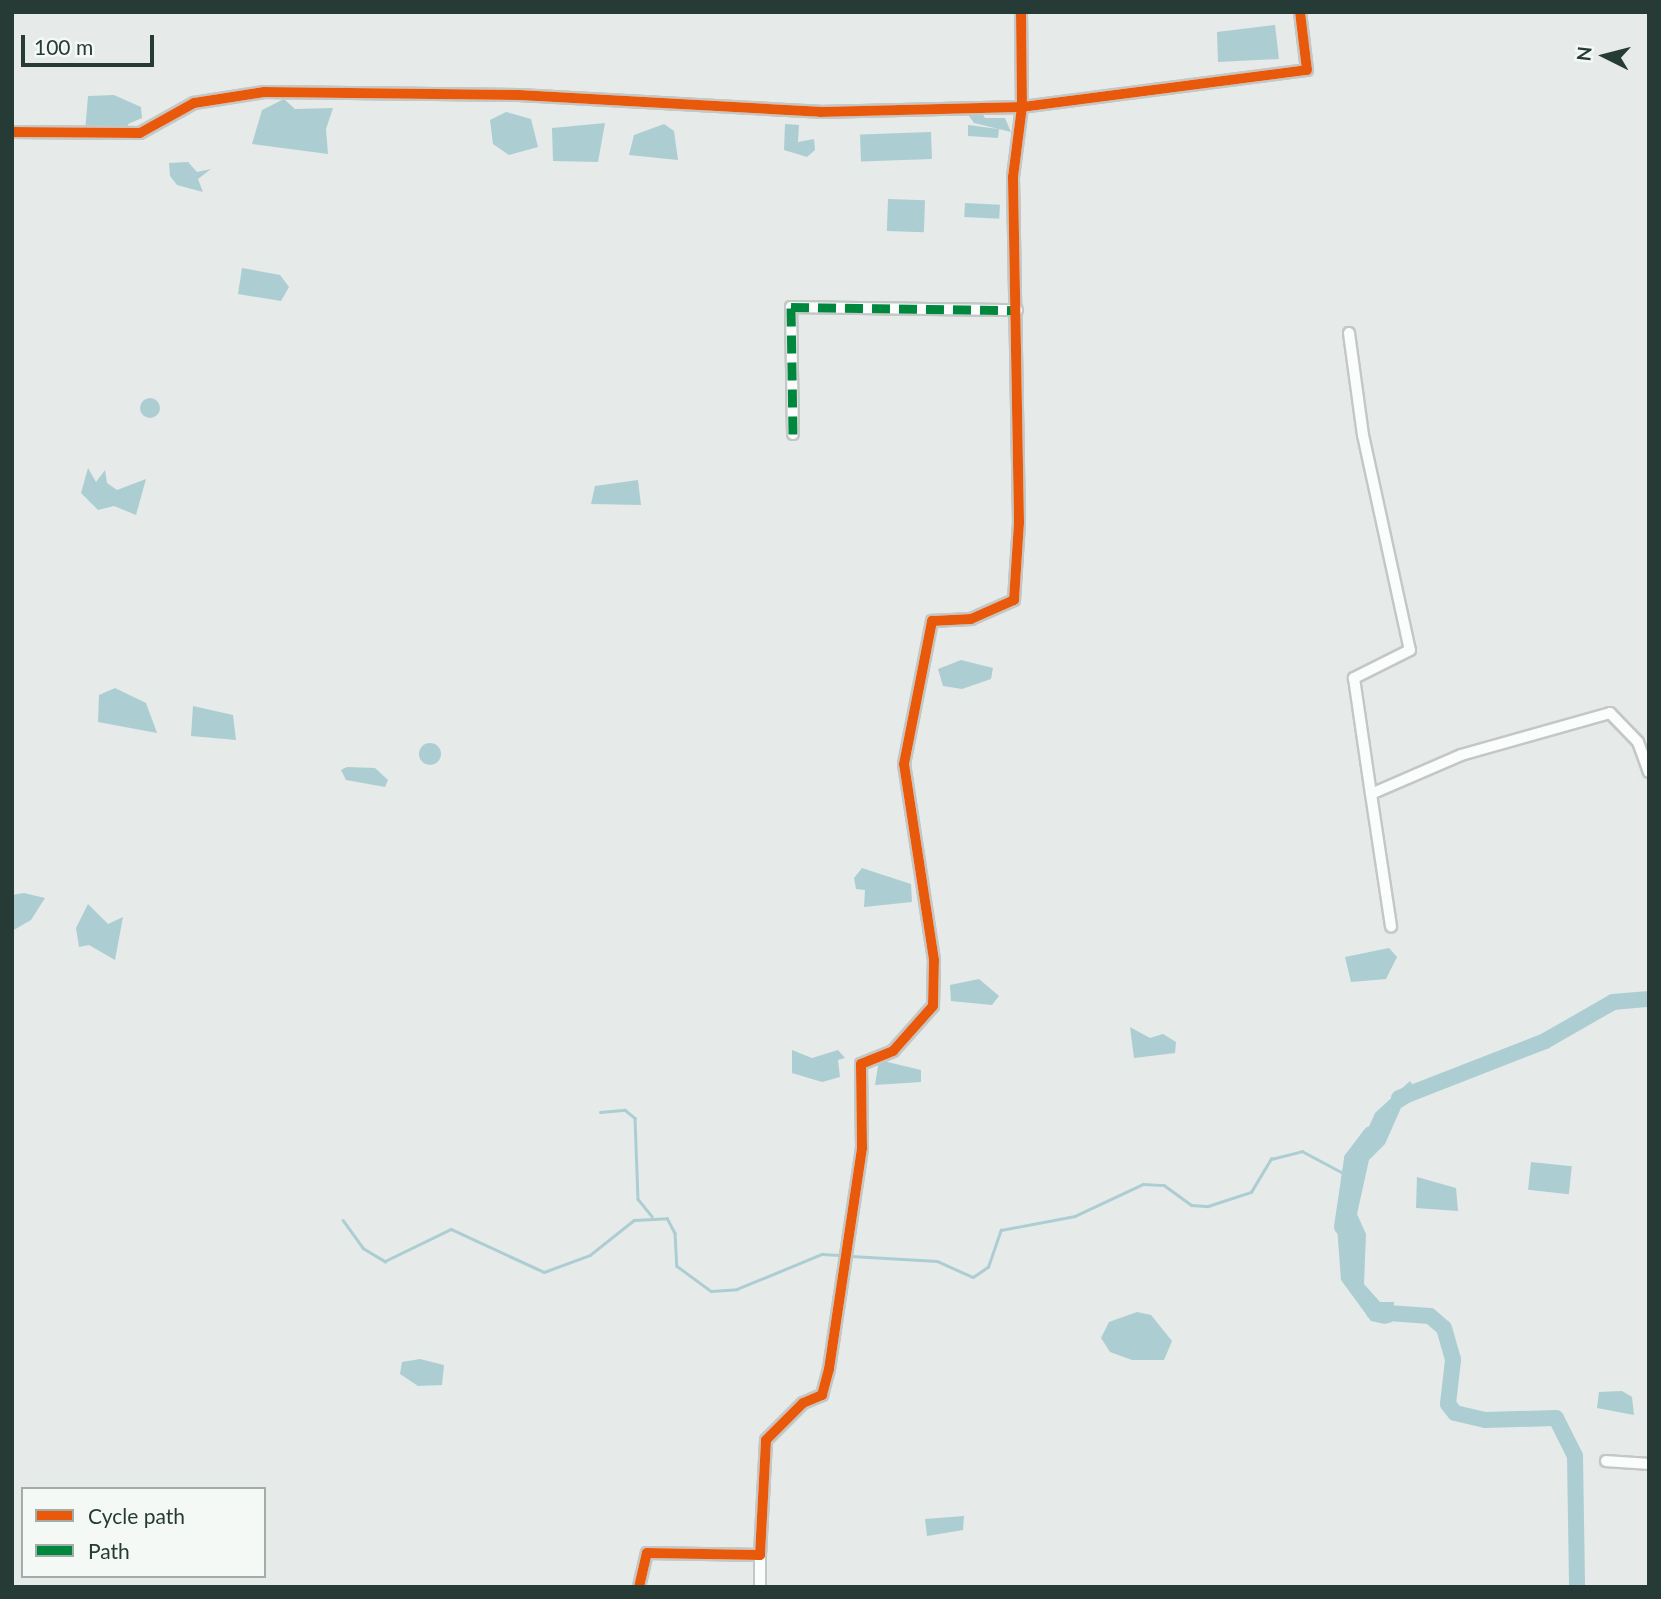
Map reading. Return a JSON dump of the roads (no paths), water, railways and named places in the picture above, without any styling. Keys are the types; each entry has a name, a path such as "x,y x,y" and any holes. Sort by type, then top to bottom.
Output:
{"street":[{"path":"760,1587 766,1440 803,1403 822,1395 829,1369 862,1147 861,1064 892,1051 933,1006 934,960 904,764 932,621 971,619 1014,600 1017,310 1013,177 1022,107 1021,12"},
{"path":"12,132 140,133 194,103 264,92 519,95 820,113 1022,107 1307,70 1300,12"},
{"path":"793,434 790,307 1017,310"},
{"path":"1349,333 1363,435 1410,650 1354,678 1391,926"},
{"path":"1371,794 1461,755 1610,713 1638,742 1649,772"},
{"path":"1606,1461 1649,1464"},
{"path":"639,1587 648,1553 760,1555"}],"water":[{"path":"1275,25 1279,59 1218,62 1217,32"},
{"path":"114,95 141,107 142,118 128,124 129,133 85,132 88,96"},
{"path":"284,99 295,109 333,108 326,129 328,154 252,144 262,110"},
{"path":"980,110 985,118 1005,118 1011,132 974,123 967,113"},
{"path":"506,112 531,119 538,147 509,155 493,144 490,120"},
{"path":"605,123 598,162 553,161 552,128"},
{"path":"664,124 674,131 678,160 629,155 634,135"},
{"path":"785,124 799,125 798,142 814,139 815,150 807,157 784,150"},
{"path":"968,125 999,129 998,138 968,136"},
{"path":"931,132 932,159 861,161 860,134"},
{"path":"188,162 197,172 211,169 198,179 203,192 177,185 170,176 169,163"},
{"path":"888,199 925,200 924,232 887,231"},
{"path":"965,203 1000,205 999,219 964,217"},
{"path":"242,268 280,275 289,287 281,301 238,294"},
{"path":"150,398 157,401 160,408 157,415 150,418 143,415 140,408 143,401"},
{"path":"88,468 96,482 105,470 107,483 117,490 146,479 136,515 114,506 98,510 81,493"},
{"path":"638,480 641,505 591,504 595,486"},
{"path":"961,660 993,668 991,679 962,689 943,686 938,669"},
{"path":"115,688 146,703 157,733 98,722 99,695"},
{"path":"193,706 233,715 236,740 191,736"},
{"path":"430,743 438,746 441,754 438,762 430,765 422,762 419,754 422,746"},
{"path":"347,767 375,768 388,780 385,787 346,780 341,770"},
{"path":"862,868 911,884 912,902 864,907 865,890 856,889 854,878"},
{"path":"24,893 45,898 31,920 12,931 12,895"},
{"path":"88,904 108,924 123,917 115,960 89,945 79,947 76,928"},
{"path":"1389,948 1397,957 1386,979 1351,982 1345,957"},
{"path":"979,979 999,996 992,1005 951,1001 950,985"},
{"path":"1130,1027 1150,1038 1163,1034 1176,1042 1175,1053 1134,1058"},
{"path":"792,1050 812,1058 838,1050 845,1058 838,1060 840,1077 822,1082 792,1073"},
{"path":"879,1060 921,1070 921,1082 875,1085"},
{"path":"1410,1081 1420,1096 1401,1108 1385,1144 1369,1160 1357,1214 1366,1234 1364,1284 1380,1302 1394,1302 1392,1322 1385,1324 1371,1321 1341,1280 1337,1227 1353,1163 1375,1113"},
{"path":"1531,1162 1572,1166 1569,1194 1528,1190"},
{"path":"1417,1177 1456,1188 1458,1211 1416,1208"},
{"path":"1137,1312 1151,1315 1172,1341 1164,1360 1132,1360 1110,1352 1101,1338 1109,1322"},
{"path":"420,1359 444,1365 442,1385 418,1386 400,1374 402,1362"},
{"path":"1622,1391 1632,1397 1634,1415 1597,1408 1599,1392"},
{"path":"964,1516 963,1530 927,1536 925,1519"}],"waterway":[{"path":"1399,1098 1545,1041 1613,1002 1649,999"},
{"path":"600,1112 625,1110 635,1118 638,1199 652,1216"},
{"path":"1342,1227 1352,1159 1371,1134"},
{"path":"851,1256 937,1261 973,1277 988,1267 1001,1230 1075,1216 1143,1184 1164,1185 1192,1205 1208,1206 1251,1192 1271,1159 1302,1151 1347,1175"},
{"path":"343,1220 363,1248 385,1261 451,1229 544,1272 590,1255 634,1220 667,1218 675,1233 677,1266 711,1291 737,1289 822,1254 844,1255"},
{"path":"1374,1312 1430,1316 1444,1328 1453,1360 1448,1404 1455,1413 1485,1420 1556,1418 1575,1456 1577,1587"}]}
